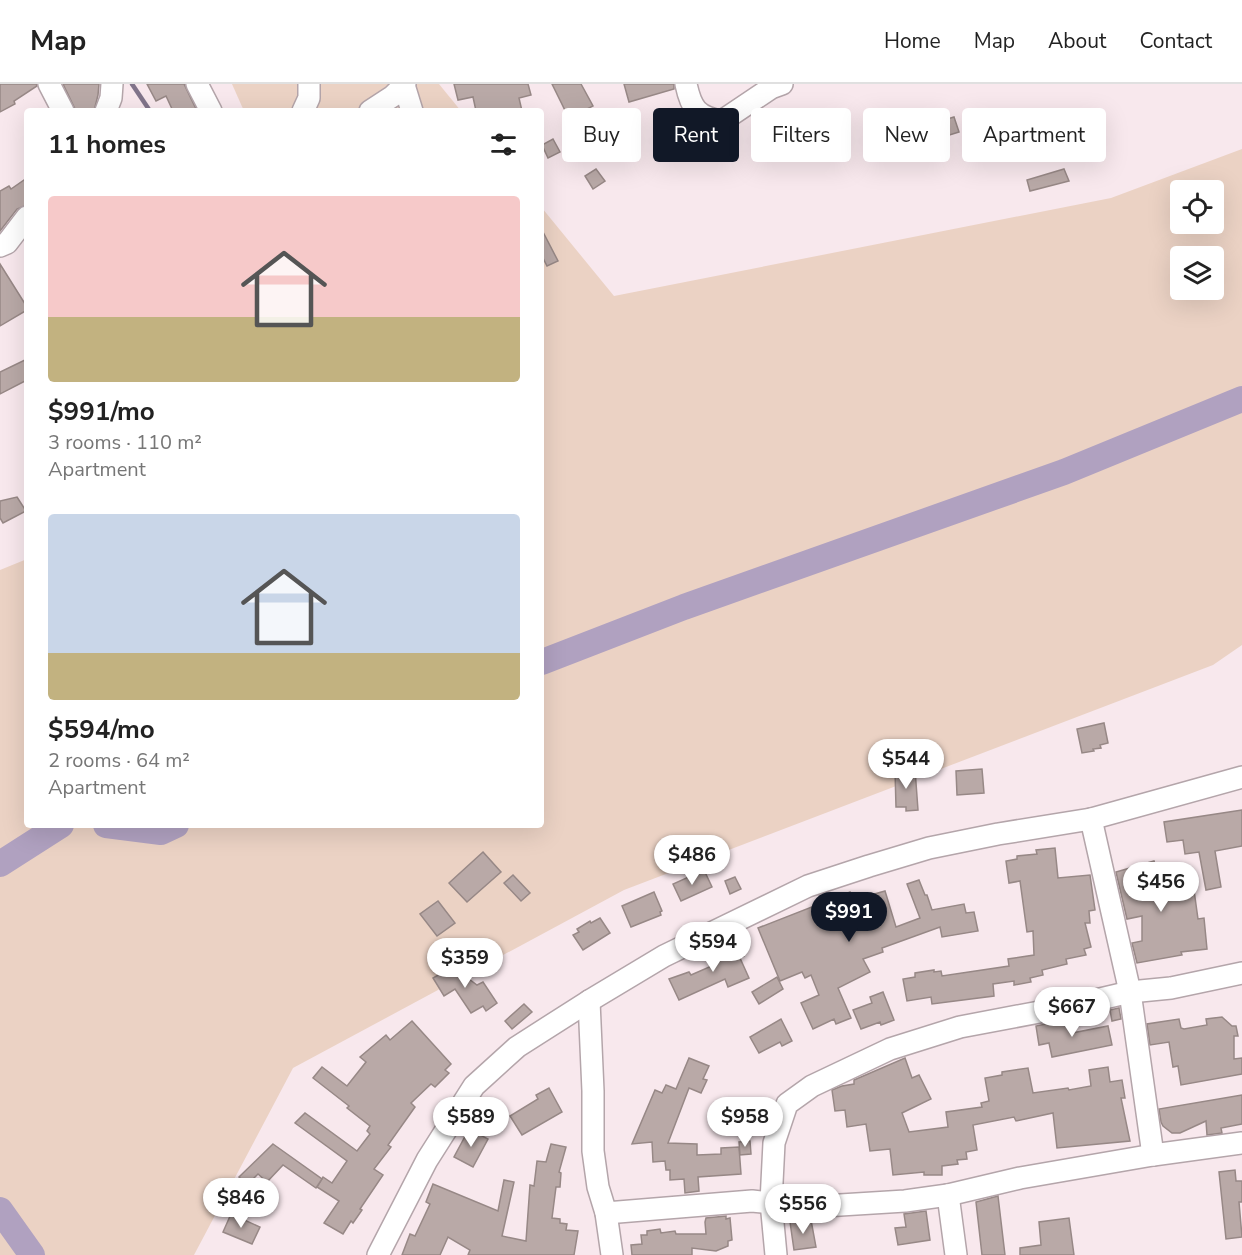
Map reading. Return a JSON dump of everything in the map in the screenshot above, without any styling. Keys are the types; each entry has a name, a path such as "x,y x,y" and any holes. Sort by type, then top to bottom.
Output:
{"street":[{"path":"49,84 61,108"},
{"path":"107,108 112,84"},
{"path":"197,84 209,108"},
{"path":"304,108 309,98 309,84"},
{"path":"375,108 393,96 405,84"},
{"path":"405,84 411,108"},
{"path":"686,84 689,100 699,114 722,121 771,88 782,84"},
{"path":"0,246 24,231"},
{"path":"378,1255 427,1160 474,1086 517,1047 589,1000 664,956 808,886 929,848 1091,819 1242,777"},
{"path":"1091,819 1130,992 1153,1155"},
{"path":"776,1255 771,1202 774,1143 787,1104 812,1086 890,1049 960,1028 1130,992 1171,988 1242,974"},
{"path":"589,1000 593,1151 612,1255"},
{"path":"606,1213 752,1201 808,1207 904,1201 1153,1155 1242,1143"},
{"path":"948,1194 956,1255"}],"shaded area":[{"path":"232,84 439,84 459,108 243,108"},
{"path":"1242,149 1242,645 1213,665 624,890 293,1068 194,1255 0,1255 0,570 24,560 24,828 544,828 544,210 614,296 1111,198"}],"building":[{"path":"0,84 36,84 37,86 14,101 15,104 0,112"},
{"path":"63,84 99,84 95,108 75,108"},
{"path":"147,84 184,84 196,108 172,108 166,96 156,101"},
{"path":"454,84 528,84 531,95 519,98 521,108 475,108 473,97 458,100"},
{"path":"552,84 581,84 593,106 564,108"},
{"path":"624,84 674,84 674,89 629,102"},
{"path":"954,117 959,132 950,135 950,118"},
{"path":"553,139 560,152 548,158 544,144"},
{"path":"596,169 605,181 593,189 585,176"},
{"path":"1064,169 1069,181 1030,191 1027,180"},
{"path":"24,180 24,206 17,209 0,231 0,191 9,186 11,189"},
{"path":"544,234 558,261 547,266 544,260"},
{"path":"0,264 24,302 24,312 0,326"},
{"path":"24,360 24,382 0,394 0,372"},
{"path":"17,497 24,512 3,523 0,518 0,501"},
{"path":"1104,723 1108,743 1100,745 1101,748 1093,749 1094,751 1082,753 1077,729"},
{"path":"915,769 918,810 906,811 906,807 896,807 895,771"},
{"path":"982,769 984,793 957,795 956,771"},
{"path":"1242,810 1242,846 1215,851 1221,887 1206,890 1199,852 1185,854 1183,840 1167,842 1164,822"},
{"path":"1055,848 1058,878 1090,875 1095,910 1089,911 1090,923 1085,923 1091,947 1084,949 1086,955 1066,959 1067,964 1042,970 1043,975 1030,978 1031,982 1014,985 1014,981 993,984 994,996 932,1004 931,997 907,1001 903,979 915,977 915,973 934,970 934,972 941,971 942,976 1009,966 1008,959 1034,955 1033,931 1027,932 1020,881 1009,883 1006,861 1017,859 1017,856 1037,854 1036,850"},
{"path":"483,852 501,872 467,902 449,883"},
{"path":"1154,861 1157,871 1171,868 1174,887 1193,883 1198,919 1204,918 1207,949 1181,952 1182,955 1137,963 1132,943 1142,941 1142,916 1127,919 1116,872"},
{"path":"704,870 712,887 681,901 673,884"},
{"path":"513,875 530,893 521,901 504,883"},
{"path":"735,877 741,889 730,894 725,881"},
{"path":"919,880 932,910 964,904 966,913 974,912 978,931 942,937 940,927 882,948 883,952 863,959 870,972 838,988 851,1018 836,1024 834,1019 813,1029 801,1003 819,995 811,975 805,978 802,972 780,981 758,928 850,892 851,897 863,893 864,897 885,891 896,927 920,918 907,884"},
{"path":"654,892 662,911 661,915 631,927 622,906"},
{"path":"438,901 455,923 437,936 420,914"},
{"path":"600,918 610,933 583,950 573,935 579,932 577,929"},
{"path":"738,942 744,956 740,958 749,978 728,987 725,979 679,1000 669,979 689,972 691,975 714,965 709,955"},
{"path":"459,963 469,979 477,985 483,982 497,1003 486,1011 483,1006 471,1013 455,989 444,996 433,978"},
{"path":"777,977 783,989 759,1004 752,992"},
{"path":"883,992 894,1020 861,1029 853,1010 872,1003 870,997"},
{"path":"524,1004 532,1012 512,1029 505,1021"},
{"path":"1119,1008 1121,1019 1112,1021 1110,1010"},
{"path":"1222,1017 1232,1026 1236,1026 1238,1036 1234,1036 1234,1059 1242,1058 1242,1074 1181,1085 1178,1066 1173,1067 1169,1042 1150,1045 1147,1024 1179,1019 1181,1028 1184,1029 1207,1025 1206,1019"},
{"path":"781,1019 792,1041 782,1046 780,1042 759,1053 750,1037"},
{"path":"1070,1019 1072,1033 1108,1026 1112,1045 1052,1057 1049,1043 1039,1045 1036,1026"},
{"path":"412,1021 451,1064 445,1070 449,1073 435,1087 431,1084 411,1103 415,1107 388,1145 391,1147 374,1169 383,1175 360,1209 362,1210 343,1234 324,1223 339,1201 317,1187 323,1177 332,1183 347,1161 295,1123 305,1113 357,1151 370,1134 367,1131 370,1126 313,1078 322,1067 347,1086 366,1062 360,1057 386,1035 390,1040"},
{"path":"689,1058 709,1066 703,1079 707,1080 701,1093 689,1088 668,1143 697,1144 697,1155 721,1154 721,1148 739,1147 741,1174 698,1177 699,1191 685,1193 684,1179 670,1180 670,1170 666,1170 665,1161 653,1162 652,1142 632,1144 655,1090 662,1093 666,1085 676,1089"},
{"path":"905,1058 912,1078 919,1075 931,1099 902,1113 909,1132 948,1127 946,1112 982,1107 981,1103 989,1101 985,1078 1002,1075 1002,1072 1028,1068 1033,1093 1091,1086 1089,1070 1108,1067 1110,1082 1122,1080 1125,1098 1121,1098 1130,1141 1057,1148 1053,1113 1016,1121 1014,1117 973,1125 977,1150 966,1152 967,1159 957,1160 958,1164 942,1166 942,1175 924,1175 924,1172 893,1175 890,1149 870,1151 866,1124 847,1127 845,1110 835,1111 832,1090 854,1084 854,1080"},
{"path":"549,1088 562,1112 522,1135 510,1116 538,1099 536,1095"},
{"path":"1242,1095 1242,1124 1221,1128 1222,1133 1207,1135 1206,1121 1180,1133 1172,1133 1161,1122 1159,1109"},
{"path":"469,1129 488,1139 473,1167 454,1157"},
{"path":"750,1141 751,1154 740,1155 739,1142"},
{"path":"273,1144 322,1179 316,1188 283,1165 267,1182 258,1174 247,1185 239,1177"},
{"path":"551,1144 566,1147 559,1172 561,1173 560,1187 556,1187 552,1218 560,1219 560,1223 567,1224 566,1230 578,1231 574,1255 468,1255 470,1250 448,1237 440,1255 402,1255 410,1234 415,1236 430,1204 426,1202 433,1184 498,1211 504,1180 514,1182 502,1236 526,1241 530,1185 534,1186 537,1161 546,1162"},
{"path":"1235,1170 1236,1181 1242,1181 1242,1202 1239,1202 1242,1237 1226,1239 1219,1172"},
{"path":"998,1196 1005,1255 982,1255 976,1202"},
{"path":"926,1211 930,1240 898,1245 895,1228 906,1227 904,1214"},
{"path":"231,1214 260,1227 252,1244 223,1232"},
{"path":"726,1216 726,1219 730,1218 732,1240 728,1241 728,1246 716,1251 692,1248 692,1255 632,1255 631,1245 642,1244 641,1235 647,1235 647,1231 660,1229 661,1233 675,1231 676,1234 706,1234 706,1218"},
{"path":"1069,1218 1074,1255 1020,1255 1020,1248 1041,1245 1039,1222"},
{"path":"811,1220 816,1247 794,1250 790,1222"}],"waterway":[{"path":"132,84 148,108"},
{"path":"544,661 684,607 1064,472 1242,399"},
{"path":"0,864 56,828"},
{"path":"130,828 161,832 170,828"},
{"path":"0,1210 32,1255"}]}
